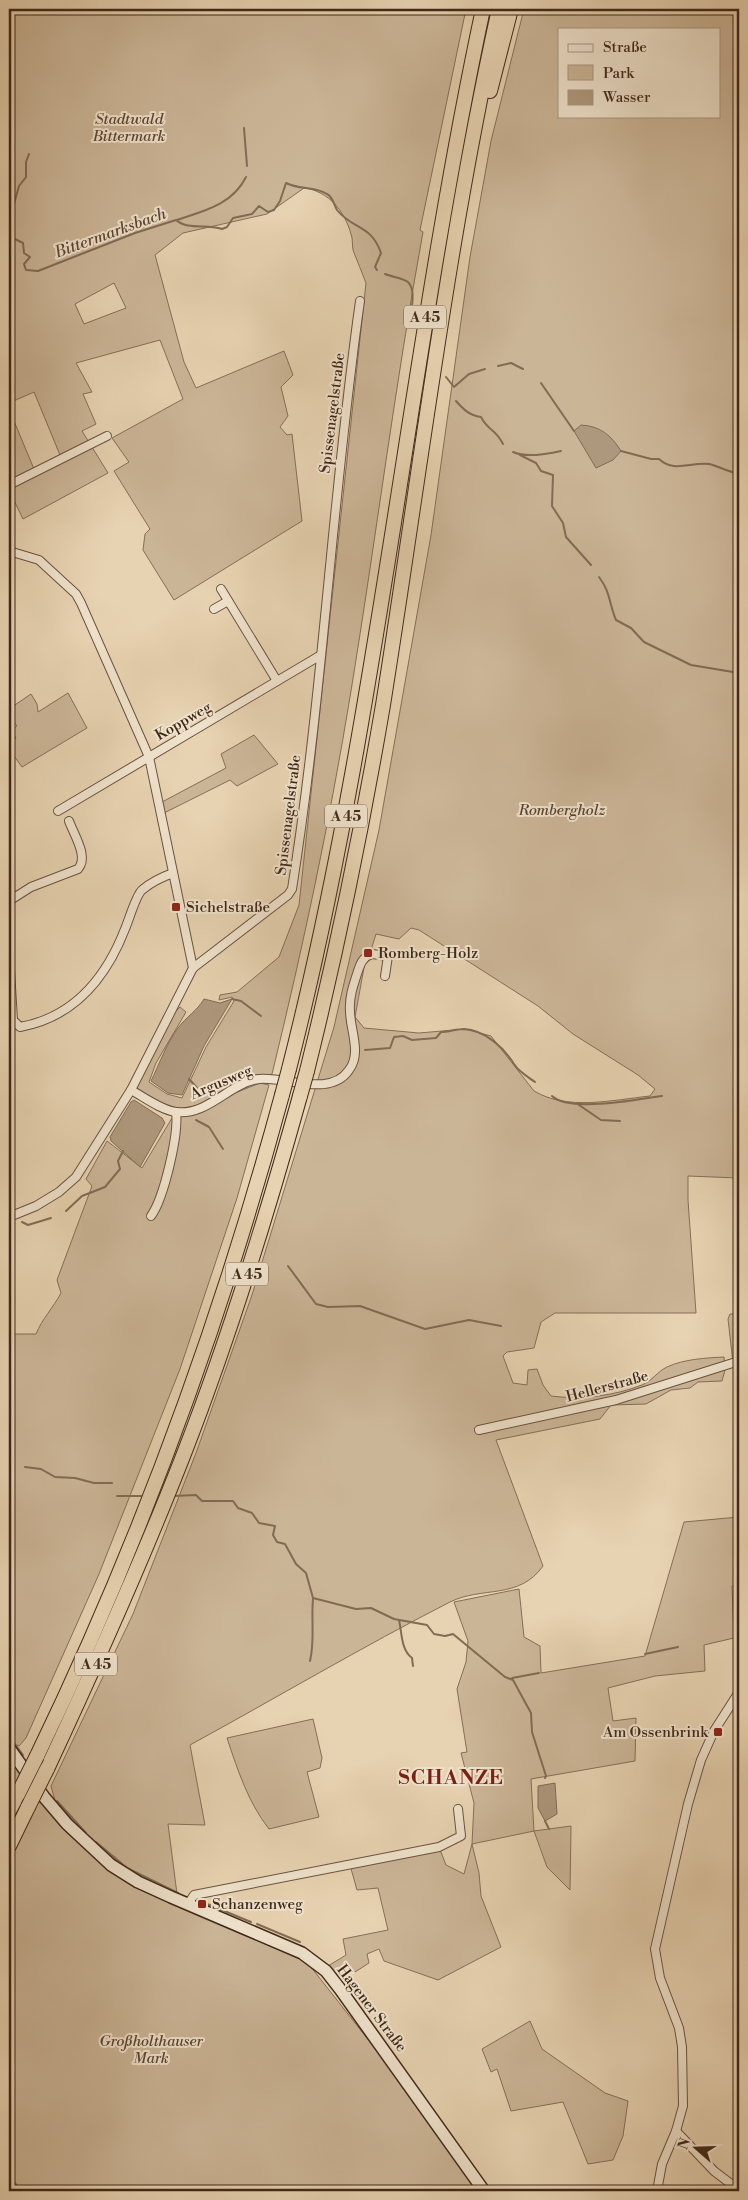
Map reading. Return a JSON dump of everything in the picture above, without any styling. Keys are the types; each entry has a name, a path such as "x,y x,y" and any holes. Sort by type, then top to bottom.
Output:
{"highway":[{"name":"A 45","path":"9,1811 37,1756 101,1616 169,1442 231,1268 282,1095 314,966 348,808 438,244 482,9"},
{"name":"A 45","path":"9,1846 47,1769 142,1558 186,1449 237,1304 300,1096 333,962 359,839 413,508 444,302 472,146 499,37 499,9"},
{"path":"499,37 511,9"}],"main road":[{"name":"Hagener Straße","path":"9,1748 44,1797 67,1824 111,1865 138,1882 302,1952 326,1971 484,2191"}],"street":[{"name":"Spissenagelstraße","path":"9,1216 36,1206 70,1184 131,1090 193,968 282,900 292,890 302,830 336,499 360,301"},
{"path":"9,485 107,436"},
{"path":"9,551 39,560 76,594 149,757 193,968"},
{"path":"220,589 277,681"},
{"path":"214,609 228,601"},
{"name":"Koppweg","path":"58,811 321,655"},
{"path":"9,901 31,888 78,869 82,864 83,858 69,821"},
{"path":"9,953 13,1020 20,1027 44,1021 82,1000 93,987 121,939 140,891 173,873"},
{"name":"Argusweg","path":"131,1090 176,1112 204,1106 244,1083 258,1080 327,1084 340,1078 350,1069 355,1058 350,1002 362,960 372,954 388,956 385,976"},
{"name":"Argusweg","path":"151,1216 158,1206 176,1136 176,1112"},
{"name":"Hellerstraße","path":"479,1430 616,1400 739,1361"},
{"path":"657,2191 662,2164 676,2131 683,2106 682,2047 679,2028 658,1972 656,1949 688,1804 701,1760 714,1731 739,1692"},
{"path":"188,1904 194,1895 439,1847 461,1836 458,1808"},
{"path":"676,2131 714,2170 739,2190"}],"green space":[{"name":"Stadtwald Bittermark","path":"9,9 466,9 420,230 423,232 403,347 343,739 305,931 272,1074 206,1103 183,1109 165,1105 139,1091 136,1085 170,1017 180,1007 186,1012 156,1063 149,1082 167,1094 182,1098 206,1047 234,1001 232,997 219,1000 220,995 237,992 279,957 299,905 366,283 353,250 352,236 345,218 328,198 321,193 304,188 267,214 183,233 155,255 184,362 196,388 284,351 293,375 281,387 288,416 280,427 287,435 292,434 302,521 174,600 143,550 145,534 150,529 114,471 129,462 112,438 183,399 160,340 76,363 92,392 83,394 96,424 82,431 108,473 23,519 9,490 9,409 34,469 60,455 34,392 9,403","holes":["114,283 126,308 84,324 75,304"]},
{"name":"Rombergholz","path":"524,9 739,9 739,1178 688,1176 696,1313 555,1313 541,1322 534,1348 507,1352 503,1356 513,1383 527,1385 528,1370 537,1369 543,1385 551,1396 574,1398 597,1396 631,1389 646,1383 667,1367 703,1358 724,1357 725,1370 722,1381 698,1382 690,1388 671,1390 646,1404 611,1405 600,1419 496,1440 543,1566 523,1584 500,1591 462,1597 450,1602 190,1745 205,1825 168,1824 177,1894 145,1881 120,1865 85,1835 56,1804 51,1786 133,1614 196,1453 252,1295 334,1027 379,830 431,535 470,257 491,141","holes":["411,928 419,930 538,1006 573,1034 638,1075 655,1089 650,1096 621,1100 561,1101 534,1091 491,1036 465,1029 419,1033 364,1028 355,1017 365,962 376,956 372,947 376,934 399,939"]},
{"path":"68,693 87,728 22,767 9,749 9,743 16,738 11,730 17,726 11,718 9,719 9,709 31,694 37,704 38,712"},
{"path":"254,735 278,764 237,786 230,780 164,813 162,802 226,768 221,754"},
{"path":"260,1083 269,1085 237,1198 180,1369 99,1574 26,1738 19,1746 14,1744 9,1737 9,1334 36,1334 61,1293 57,1280 92,1186 86,1179 107,1141 142,1168 172,1118"},
{"path":"730,1314 739,1314 739,1361 733,1363 728,1319"},
{"path":"739,1517 739,1585 732,1586 734,1638 704,1645 705,1671 655,1676 608,1688 613,1721 636,1718 635,1761 531,1779 534,1831 472,1844 474,1803 461,1753 467,1752 457,1689 466,1662 468,1641 454,1602 519,1589 524,1637 540,1646 541,1673 645,1656 684,1522"},
{"path":"313,1719 322,1758 320,1768 307,1772 319,1817 269,1829 249,1797 227,1738"},
{"name":"Großholthauser Mark","path":"9,1748 87,1843 171,1897 182,1908 307,1962 403,2084 476,2191 18,2191 9,2179"},
{"path":"571,1826 570,1890 547,1867 534,1831"},
{"path":"472,1844 479,1873 481,1896 501,1947 438,1980 384,1961 379,1949 367,1954 369,1963 355,1972 350,1967 337,1976 328,1966 346,1955 343,1939 388,1930 378,1888 357,1890 350,1865 439,1847 446,1865 464,1874"},
{"path":"530,2021 542,2049 605,2093 628,2101 623,2136 613,2160 588,2164 563,2102 511,2111 497,2069 491,2072 482,2049"}],"water":[{"path":"581,425 594,427 604,432 621,451 613,460 596,468 574,431"},
{"path":"204,999 220,1003 232,999 204,1046 182,1095 168,1093 151,1081 174,1034"},
{"path":"134,1100 162,1118 165,1123 140,1167 111,1141 110,1137"},
{"path":"555,1783 557,1814 545,1821 538,1808 538,1786"}],"waterway":[{"path":"244,128 247,166"},
{"path":"12,211 19,186 26,177 26,162 29,154"},
{"path":"177,220 207,210 225,201 240,187 246,177"},
{"name":"Bittermarksbach","path":"9,236 23,243 24,253 30,257 24,264 26,270 38,271 135,233 176,220 186,225 222,229 227,227 233,218 252,214 259,206 268,212 274,210 280,201 286,183 296,187 317,190 329,195 337,210 349,221 367,232 377,244 381,253 375,267 377,270"},
{"name":"Bittermarksbach","path":"385,274 406,281 411,286 413,324"},
{"path":"498,366 511,363 523,369"},
{"path":"446,377 454,387 469,374 485,369"},
{"path":"541,383 574,431"},
{"name":"Bittermarksbach","path":"456,401 467,412 481,417 503,444"},
{"name":"Bittermarksbach","path":"513,452 530,455 561,451"},
{"name":"Bittermarksbach","path":"621,451 651,459 659,459 670,465 709,464 739,473"},
{"path":"520,455 536,463 541,471 553,475 552,506 563,523 566,537 591,565"},
{"path":"599,577 607,592 616,620 631,628 644,642 691,665 739,673"},
{"path":"232,999 241,1001 261,1016"},
{"path":"365,1050 390,1048 394,1037 403,1036 412,1040 436,1038 441,1032 461,1029 472,1030 493,1041 523,1074 535,1082"},
{"path":"189,1079 198,1089"},
{"path":"552,1096 573,1104 605,1104 662,1096"},
{"path":"579,1105 601,1120 620,1121"},
{"path":"196,1120 209,1127 223,1149"},
{"path":"66,1211 82,1196 105,1187 120,1169 118,1161 123,1151"},
{"path":"22,1222 28,1225 51,1218"},
{"path":"288,1266 316,1304 328,1307 360,1306 425,1329 469,1320 501,1326"},
{"path":"25,1467 41,1469 55,1477 75,1478 94,1483 112,1483"},
{"path":"173,1496 196,1495 202,1501 233,1501 238,1508 252,1513 259,1523 275,1526 273,1535 277,1542 285,1544 296,1564 306,1573 313,1598 356,1609 371,1608 394,1619 427,1625 434,1634 445,1636 453,1634 505,1677 513,1680 531,1713 532,1732 546,1776 545,1778"},
{"path":"117,1496 143,1496"},
{"path":"310,1661 313,1599"},
{"path":"399,1620 402,1641 408,1655 412,1658 413,1666"},
{"path":"645,1654 678,1647"},
{"path":"512,1678 539,1673"},
{"path":"9,1736 23,1755"},
{"path":"57,1801 86,1833"},
{"path":"545,1821 549,1829"},
{"path":"96,1842 127,1868 178,1893"},
{"path":"195,1899 251,1922"},
{"path":"257,1924 300,1942"},
{"path":"9,2175 21,2191"}],"railway":[{"path":"9,2185 13,2191"}],"place":[{"name":"Sichelstraße","path":"176,907"},
{"name":"Romberg-Holz","path":"368,953"},
{"name":"Am Ossenbrink","path":"718,1732"},
{"name":"Schanzenweg","path":"202,1904"}],"district":[{"name":"SCHANZE","path":"451,1777"}]}
